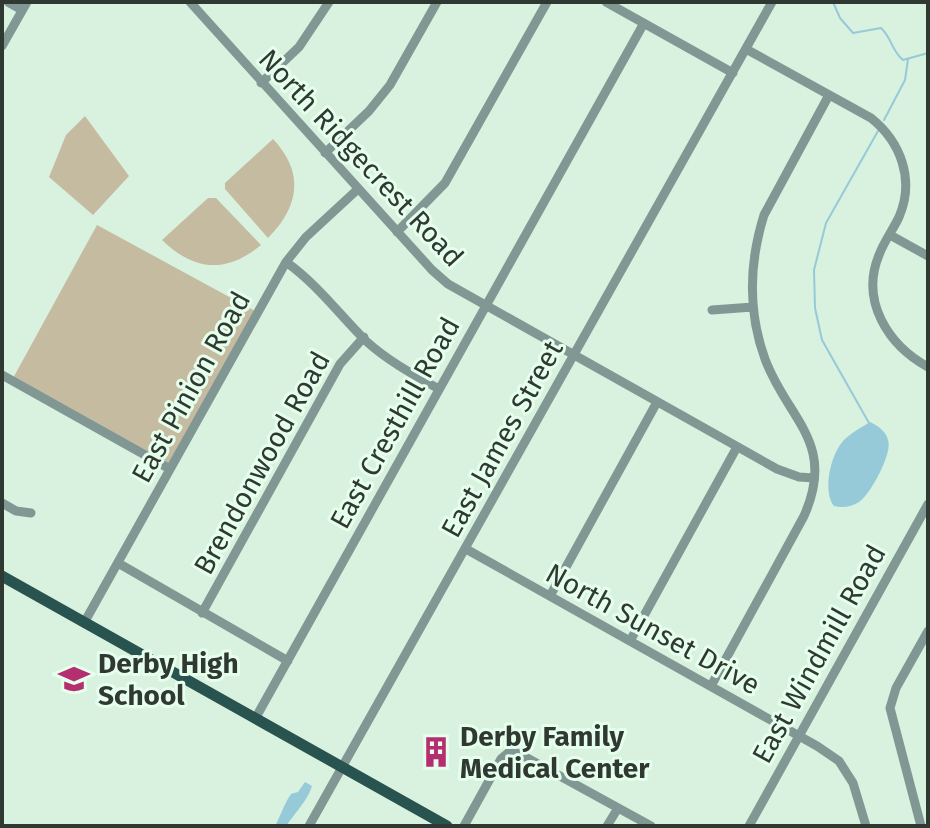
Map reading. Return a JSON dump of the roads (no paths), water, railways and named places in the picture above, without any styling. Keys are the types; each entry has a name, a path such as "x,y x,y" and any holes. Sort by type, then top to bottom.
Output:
{"main road":[{"path":"2,576 447,826"}],"street":[{"path":"2,46 24,6 8,2"},
{"name":"North Ridgecrest Road","path":"190,2 440,278 777,469 799,477 814,478"},
{"path":"261,83 299,47 329,2"},
{"path":"325,153 369,111 390,85 437,2"},
{"path":"397,232 445,183 547,2"},
{"path":"606,2 733,73"},
{"name":"East James Street","path":"309,826 772,2"},
{"name":"East Cresthill Road","path":"255,719 644,23"},
{"path":"746,49 880,125 900,154 906,178 905,199 876,263 873,288 875,305 891,337 912,358 928,367"},
{"path":"711,686 811,498 813,455 807,431 769,368 758,335 753,307 753,264 764,215 829,95"},
{"name":"East Pinion Road","path":"84,623 286,262 306,237 358,189"},
{"path":"890,235 928,256"},
{"path":"286,262 313,283 364,337 398,366 439,389"},
{"path":"712,310 753,307"},
{"name":"Brendonwood Road","path":"202,613 340,364 364,337"},
{"path":"2,375 170,469"},
{"path":"550,596 657,402"},
{"path":"630,641 737,447"},
{"path":"2,503 16,511 31,513"},
{"name":"East Windmill Road","path":"749,826 928,504"},
{"name":"North Sunset Drive","path":"466,549 839,761 853,783 866,826"},
{"path":"118,563 288,661"},
{"path":"921,826 890,708 896,688 928,631"},
{"path":"464,826 501,759 508,753 518,753 651,826"},
{"path":"607,826 618,808"}],"water":[{"path":"870,422 881,429 889,446 880,473 859,502 847,507 834,506 828,482 835,454 847,437"},
{"path":"305,782 312,786 304,802 286,826 275,826 291,794 298,792"}],"waterway":[{"path":"833,2 840,18 853,33 881,28 903,60 928,53"},
{"path":"884,120 905,80 908,59"},
{"path":"869,423 822,340 815,308 814,270 826,223 878,131"}],"place":[{"name":"Derby High School","path":"74,679"},
{"name":"Derby Family Medical Center","path":"436,752"}]}
